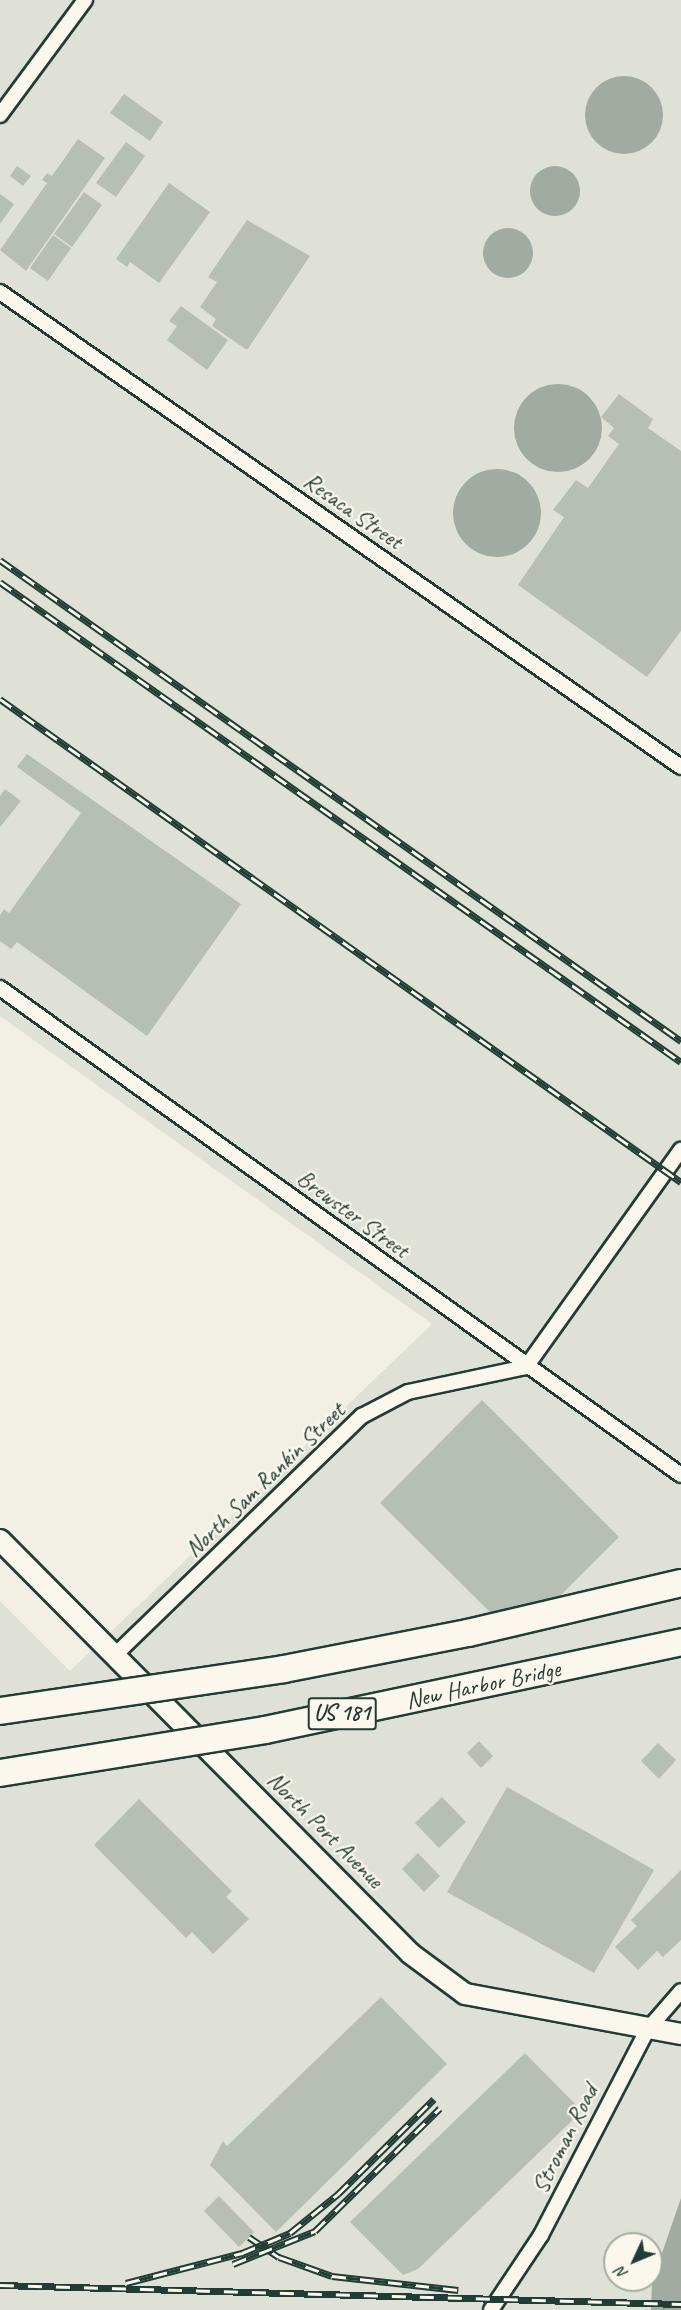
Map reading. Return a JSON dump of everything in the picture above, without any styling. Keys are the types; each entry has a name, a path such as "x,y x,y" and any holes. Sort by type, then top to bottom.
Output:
{"highway":[{"name":"US 181","path":"0,1711 284,1669 468,1633 681,1583"},
{"name":"New Harbor Bridge","path":"0,1773 265,1730 681,1642"}],"main road":[{"name":"North Port Avenue","path":"0,1540 411,1953 465,1994 681,2034"}],"street":[{"path":"0,115 85,0"},
{"name":"Resaca Street","path":"0,292 681,767"},
{"name":"Brewster Street","path":"0,988 526,1367 681,1475"},
{"path":"526,1367 681,1150"},
{"name":"North Sam Rankin Street","path":"115,1655 362,1416 408,1392 526,1367"},
{"name":"Stroman Road","path":"491,2310 542,2235 648,2029 681,1991"}],"shaded area":[{"path":"0,0 681,0 681,2310 0,2310 0,1601 70,1671 432,1324 0,1016"},
{"path":"624,76 639,79 652,87 660,100 663,115 660,130 652,143 639,151 624,154 609,151 596,143 588,130 585,115 588,100 596,87 609,79"},
{"path":"560,166 573,173 579,181 579,201 573,209 565,215 550,216 537,209 531,201 530,186 537,173 545,167"},
{"path":"508,228 522,232 529,239 533,253 529,267 522,274 508,278 494,274 487,267 483,253 487,239 494,232"},
{"path":"558,384 575,387 589,397 599,411 602,428 599,445 589,459 575,469 558,472 541,469 527,459 517,445 514,428 517,411 527,397 541,387"},
{"path":"497,469 514,472 528,482 538,496 541,513 538,530 528,544 514,554 497,557 480,554 466,544 456,530 453,513 456,496 466,482 480,472"},
{"path":"681,2198 681,2310 651,2310 652,2292 663,2292 663,2250"}],"building":[{"path":"124,94 163,122 150,141 110,113"},
{"path":"78,139 105,158 26,271 0,250 47,183 42,180 47,173 52,176"},
{"path":"126,142 145,156 116,197 96,183"},
{"path":"17,166 31,176 23,186 10,176"},
{"path":"169,183 210,212 159,283 130,262 127,267 116,259"},
{"path":"84,192 102,205 72,247 54,234"},
{"path":"0,194 14,204 0,224"},
{"path":"247,220 310,256 247,350 212,326 216,319 200,307 217,282 208,277"},
{"path":"53,235 71,248 48,281 30,268"},
{"path":"181,306 228,340 207,370 167,340 177,326 169,321"},
{"path":"619,394 653,419 648,428 681,451 681,631 647,677 518,585 564,517 553,510 576,480 588,488 619,444 608,436 614,428 601,417"},
{"path":"27,754 241,904 147,1036 17,942 11,949 0,941 0,915 4,909 9,913 81,813 17,767"},
{"path":"5,789 21,801 0,827 0,796"},
{"path":"482,1400 619,1537 517,1639 380,1503"},
{"path":"479,1741 493,1756 481,1768 467,1753"},
{"path":"658,1743 676,1760 659,1779 641,1761"},
{"path":"507,1787 654,1870 594,1973 447,1892"},
{"path":"442,1797 466,1822 439,1848 415,1823"},
{"path":"139,1799 232,1891 226,1897 249,1919 213,1954 192,1932 186,1938 94,1845"},
{"path":"418,1853 440,1876 424,1892 402,1869"},
{"path":"681,1870 681,1940 663,1957 657,1951 638,1970 615,1947 637,1926 631,1920"},
{"path":"381,1997 447,2064 276,2232 210,2165 223,2141 227,2146"},
{"path":"525,2053 582,2111 418,2269 403,2275 350,2222"},
{"path":"219,2196 254,2232 239,2247 204,2211"}],"railway":[{"path":"0,560 681,1041"},
{"path":"0,582 681,1062"},
{"path":"0,699 681,1182"},
{"path":"126,2283 242,2253 290,2233 338,2194 434,2099"},
{"path":"233,2264 315,2231 440,2108"},
{"path":"249,2237 279,2257 332,2276 458,2290"},
{"path":"0,2285 681,2304"}]}
